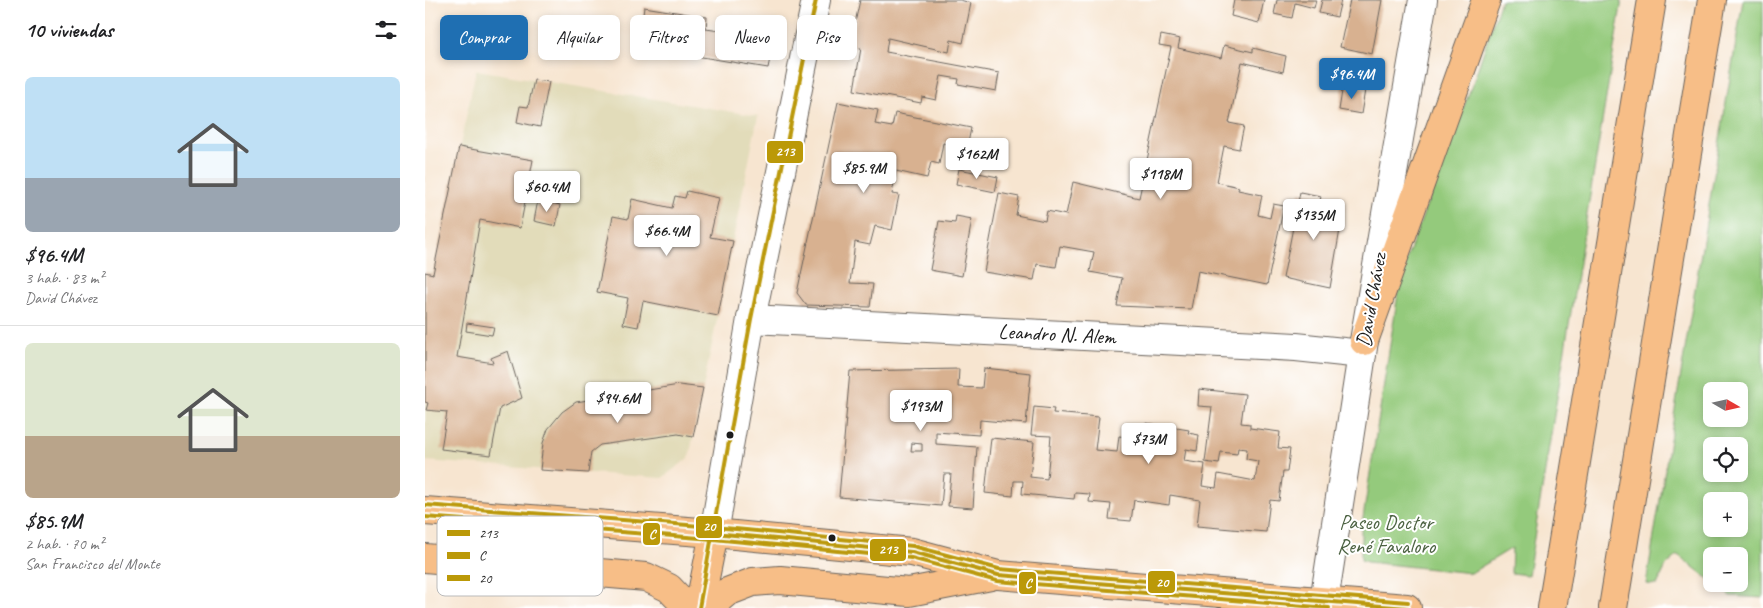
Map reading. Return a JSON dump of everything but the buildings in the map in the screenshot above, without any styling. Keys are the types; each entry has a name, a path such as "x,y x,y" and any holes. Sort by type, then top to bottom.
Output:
{"main road":[{"path":"1363,347 1486,0"},
{"path":"1552,608 1652,0"},
{"path":"1613,608 1712,0"},
{"path":"425,511 491,516"},
{"path":"603,525 913,552 998,575 1323,605 1407,608"},
{"path":"699,608 714,533"},
{"path":"603,573 646,577 669,588 688,608"},
{"path":"708,608 727,592 753,582 780,580 909,592 998,575"}],"street":[{"path":"714,533 751,319 816,0"},
{"name":"David Chávez","path":"1323,605 1363,347 1423,0"},
{"name":"Leandro N. Alem","path":"751,319 1296,347 1363,347"}],"shaded area":[{"path":"476,70 758,116 689,458 662,478 425,461 425,272 433,273"}],"green space":[{"name":"Paseo Doctor René Favaloro","path":"1501,0 1622,0 1528,575 1511,573 1512,548 1471,573 1367,562 1361,560 1361,531 1401,274 1475,77"},
{"path":"1743,0 1763,0 1763,598 1730,596 1725,592 1748,592 1748,547 1703,547 1703,575 1678,555 1666,566 1657,585 1646,584"}],"transit line":[{"name":"213","path":"699,608 751,319 816,0"},
{"name":"20","path":"425,505 570,516"},
{"name":"C","path":"425,517 437,518"},
{"name":"20","path":"603,519 913,546 999,569 1408,602"},
{"name":"C","path":"603,531 911,558 997,581 1329,608"},
{"name":"213","path":"714,533 912,552 998,575 1407,608"}]}
